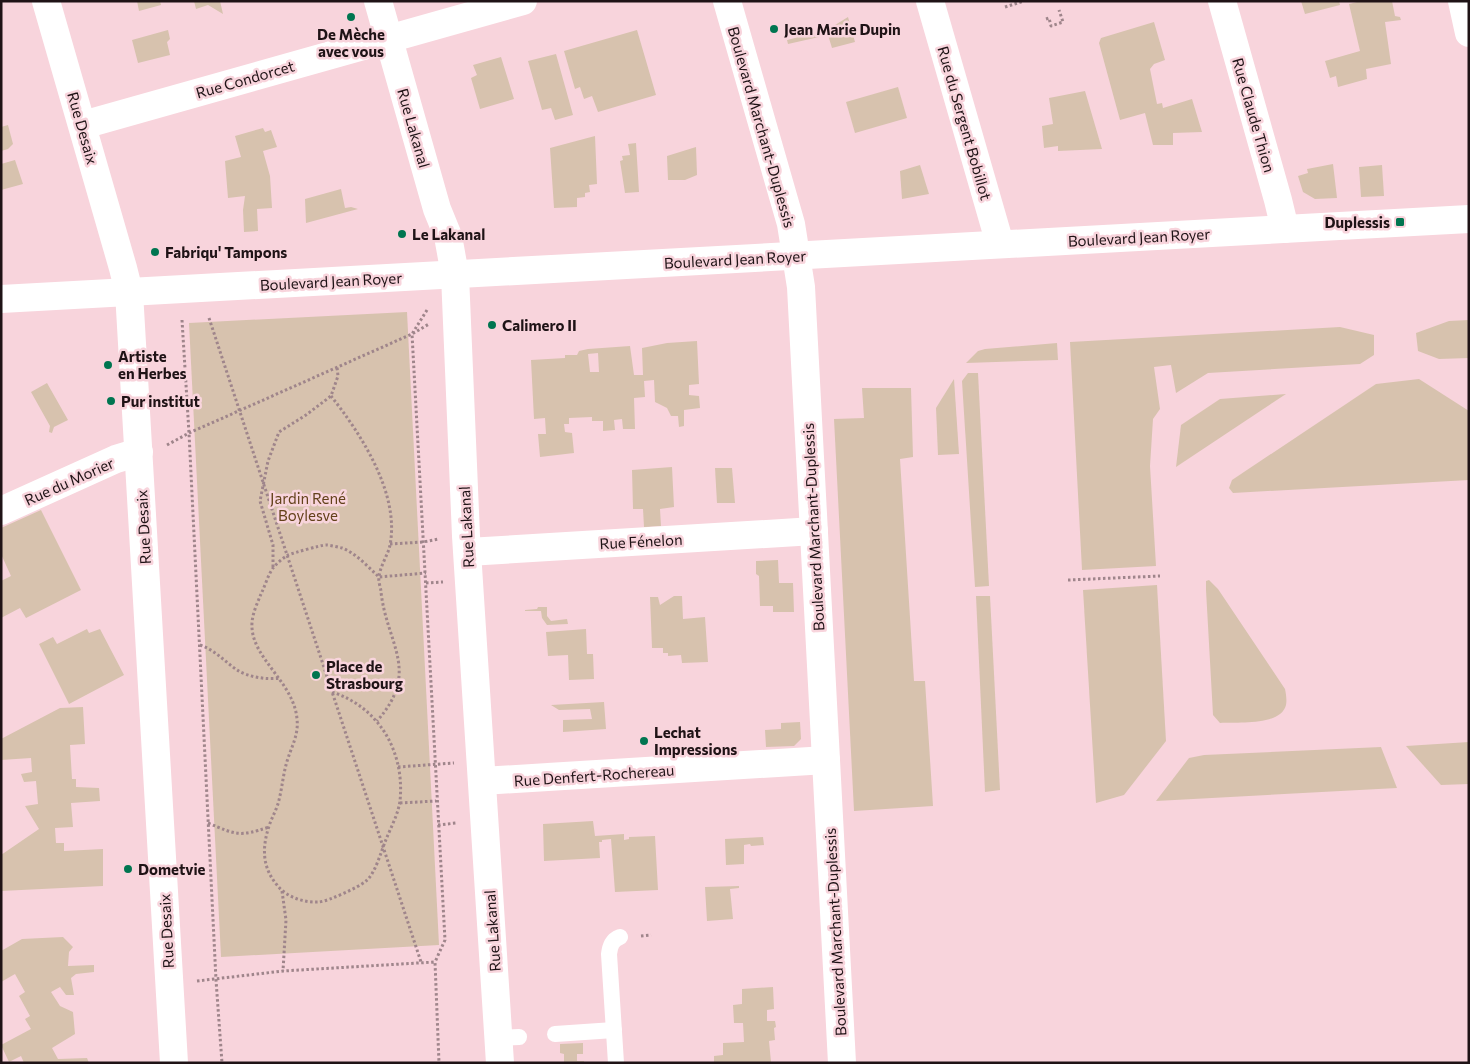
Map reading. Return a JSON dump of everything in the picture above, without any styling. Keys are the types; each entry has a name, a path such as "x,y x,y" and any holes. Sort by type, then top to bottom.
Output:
{"street":[{"name":"Rue Desaix","path":"46,1 123,268 150,450 174,1063"},
{"name":"Rue Lakanal","path":"378,1 437,209 446,230 455,274 468,552 482,782 506,1046"},
{"name":"Rue Condorcet","path":"83,125 523,1"},
{"name":"Boulevard Marchant-Duplessis","path":"727,1 791,224 801,287 842,1063"},
{"name":"Rue du Sergent Bobillot","path":"930,1 1000,244"},
{"name":"Rue Claude Thion","path":"1222,1 1285,229"},
{"path":"1462,1 1469,33"},
{"name":"Boulevard Jean Royer","path":"1,299 1469,219"},
{"name":"Rue du Morier","path":"1,512 116,459 150,450"},
{"name":"Rue Fénelon","path":"468,552 814,531"},
{"name":"Rue Denfert-Rochereau","path":"482,782 826,760"}],"lane":[{"path":"616,1063 610,947 615,939 620,937"},
{"path":"555,1034 614,1030"}],"path":[{"path":"1005,7 1024,1"},
{"path":"1046,19 1049,18 1051,26 1063,22 1059,10"},
{"path":"429,307 412,334 445,940 435,962 438,1063"},
{"path":"209,318 421,962"},
{"path":"182,320 216,980 222,1063"},
{"path":"150,450 240,412 412,334 436,320"},
{"path":"332,692 344,696 378,721 394,749 398,767 400,803 367,881 340,895 320,902 298,900 282,891 268,875 264,858 269,827 279,800 286,765 298,729 295,708 280,678 255,642 252,628 258,602 273,568 273,545 260,501 268,461 279,432 331,396 338,376 337,367"},
{"path":"331,396 346,415 378,471 388,500 391,521 390,544 379,577 386,621 398,655 400,670 395,695 387,710 378,721"},
{"path":"390,544 440,539"},
{"path":"273,568 288,555 326,545 343,548 359,558 379,577 426,573"},
{"path":"1068,580 1160,576"},
{"path":"200,645 210,649 239,671 269,679 280,678"},
{"path":"398,767 454,763"},
{"path":"400,803 436,800"},
{"path":"208,823 232,833 247,834 269,827"},
{"path":"438,824 457,823"},
{"path":"282,891 286,920 283,971"},
{"path":"193,982 283,971 435,962"}],"green space":[{"path":"137,1 160,1 161,5 139,11"},
{"path":"194,1 220,1 223,14 208,5 196,9"},
{"path":"1301,1 1339,1 1340,5 1305,14"},
{"path":"1361,1 1392,1 1395,16 1400,17 1401,20 1385,22 1391,64 1366,69 1367,79 1338,87 1336,76 1330,78 1325,61 1360,51 1349,4"},
{"path":"848,17 855,42 832,48 828,35 788,44 787,40 827,30"},
{"path":"1154,22 1165,60 1154,64 1150,69 1157,104 1162,103 1163,108 1192,99 1202,132 1173,133 1173,145 1153,145 1145,113 1120,120 1099,43 1101,38"},
{"path":"168,30 170,39 167,42 170,55 138,63 132,40"},
{"path":"637,30 656,95 598,112 592,96 584,99 580,87 575,89 564,51"},
{"path":"556,54 573,115 555,120 551,108 542,110 528,61"},
{"path":"501,57 514,99 480,109 471,78 477,75 473,65"},
{"path":"898,87 907,118 855,133 846,102"},
{"path":"1085,91 1102,149 1058,151 1058,146 1044,148 1042,126 1053,124 1049,98"},
{"path":"8,125 13,144 8,149 1,151 1,127"},
{"path":"263,128 265,132 271,130 277,147 263,151 270,176 272,208 257,209 258,231 244,232 243,210 245,196 228,198 225,161 241,157 235,136"},
{"path":"595,136 597,184 589,185 590,192 585,193 585,197 577,198 577,207 554,208 550,148"},
{"path":"636,143 639,192 625,193 620,161 623,160 622,156 630,155 628,144"},
{"path":"696,147 697,175 685,180 668,180 667,156"},
{"path":"15,160 23,184 1,190 1,164"},
{"path":"1333,164 1337,198 1315,199 1303,192 1298,176 1308,173 1307,169"},
{"path":"920,165 929,194 902,199 900,171"},
{"path":"1382,165 1384,196 1361,197 1359,167"},
{"path":"341,189 345,208 358,209 306,223 305,199"},
{"name":"Jardin René Boylesve","path":"407,312 439,945 221,957 189,323"},
{"path":"1469,320 1469,358 1439,359 1418,351 1416,333 1449,321"},
{"path":"1340,327 1374,335 1374,355 1360,364 1208,373 1176,393 1171,365 1154,367 1160,409 1153,419 1150,466 1156,566 1082,570 1070,342"},
{"path":"697,341 699,384 689,385 689,395 699,396 700,408 684,410 684,426 679,427 678,416 671,416 667,408 655,402 654,380 644,381 645,397 634,398 635,429 623,429 622,419 614,420 615,430 603,431 603,421 592,421 592,417 569,418 569,424 564,424 565,432 572,433 574,453 540,457 538,434 546,434 545,418 534,419 531,360 565,358 565,355 577,355 579,351 588,349 630,346 634,375 643,375 642,348 667,343","holes":["598,353 599,372 590,372 588,354"]},
{"path":"1057,343 1058,360 966,363 978,351 985,349"},
{"path":"968,373 978,373 989,586 975,587 962,381"},
{"path":"954,379 959,454 938,455 936,408"},
{"path":"1419,379 1469,411 1469,480 1233,493 1229,488 1232,480 1376,384"},
{"path":"47,383 68,420 54,427 52,433 49,432 50,426 31,392"},
{"path":"862,388 911,388 913,457 900,459 914,681 925,681 933,806 854,811 834,419 864,418"},
{"path":"1286,394 1176,467 1181,425 1220,399"},
{"path":"672,467 674,507 660,509 661,526 644,527 643,509 633,509 632,470"},
{"path":"715,468 732,468 735,503 717,503"},
{"path":"41,510 81,590 26,618 20,608 1,618 1,581 11,576 1,554 1,528"},
{"path":"778,560 779,583 793,583 794,612 773,612 773,606 760,606 759,576 756,574 756,561"},
{"path":"1209,580 1218,589 1285,689 1286,705 1276,717 1268,720 1220,723 1213,715 1206,590 1206,581"},
{"path":"1157,585 1166,741 1124,795 1096,803 1083,590"},
{"path":"674,596 682,596 683,619 705,617 708,662 682,663 681,655 668,656 668,653 663,653 663,648 652,648 650,597 658,597 660,605"},
{"path":"976,596 990,596 1000,790 985,792"},
{"path":"538,607 547,607 547,616 551,621 567,619 568,624 547,625 542,618 541,611 525,611 537,609"},
{"path":"87,629 89,633 100,629 124,675 69,704 39,644 53,637 57,644"},
{"path":"586,629 587,654 593,654 594,679 569,680 568,655 548,656 546,632"},
{"path":"604,702 606,729 563,732 563,720 592,719 590,709 559,710 551,705"},
{"path":"83,707 85,744 70,745 72,779 76,779 76,787 99,788 100,801 71,803 73,827 55,828 56,843 64,843 64,851 103,849 103,886 1,891 1,855 39,829 25,806 38,804 36,781 24,782 21,774 32,772 31,758 1,760 1,739 60,708"},
{"path":"800,722 801,739 794,746 766,747 765,730 781,729 781,723"},
{"path":"1469,742 1469,784 1441,785 1406,746"},
{"path":"1381,747 1397,788 1156,801 1189,758 1204,755"},
{"path":"593,821 595,836 624,834 624,840 629,839 629,837 655,836 658,890 615,892 611,839 599,842 600,858 544,861 543,824"},
{"path":"763,837 764,845 744,845 744,864 726,865 725,839"},
{"path":"739,886 739,888 730,889 733,919 707,921 705,887"},
{"path":"63,937 73,947 69,952 68,966 94,965 94,972 76,974 71,978 74,995 66,995 60,987 51,992 60,1006 73,1012 75,1034 52,1048 58,1059 87,1058 89,1063 24,1063 21,1056 9,1062 1,1045 31,1029 25,1019 30,1016 19,996 25,992 15,974 1,982 1,951 22,939"},
{"path":"773,987 774,1009 767,1010 767,1021 775,1021 776,1027 774,1028 775,1040 769,1041 771,1062 714,1063 714,1056 723,1055 723,1043 744,1042 743,1023 734,1023 733,1005 742,1004 742,989"},
{"path":"583,1043 583,1054 577,1054 577,1061 584,1061 584,1063 564,1063 564,1054 560,1053 560,1044"}],"place":[{"name":"De Mèche avec vous","path":"351,17"},
{"name":"Jean Marie Dupin","path":"774,29"},
{"name":"Duplessis","path":"1400,222"},
{"name":"Le Lakanal","path":"402,234"},
{"name":"Fabriqu' Tampons","path":"155,252"},
{"name":"Calimero II","path":"492,325"},
{"name":"Artiste en Herbes","path":"108,365"},
{"name":"Pur institut","path":"111,401"},
{"name":"Place de Strasbourg","path":"316,675"},
{"name":"Lechat Impressions","path":"644,741"},
{"name":"Dometvie","path":"128,869"}]}
